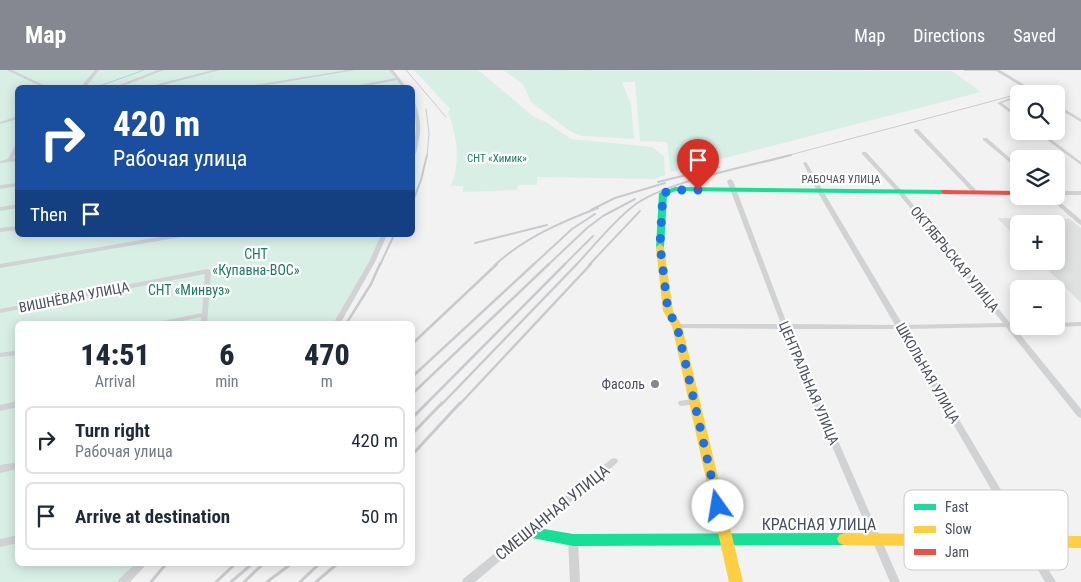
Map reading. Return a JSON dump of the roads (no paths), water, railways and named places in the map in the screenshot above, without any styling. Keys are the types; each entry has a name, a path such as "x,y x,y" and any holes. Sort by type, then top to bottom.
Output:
{"street":[{"path":"10,70 42,85"},
{"path":"85,85 98,70"},
{"path":"120,85 162,70"},
{"path":"157,85 218,70"},
{"path":"301,70 305,78"},
{"path":"259,85 354,70"},
{"path":"392,70 403,85"},
{"path":"966,70 997,70 1023,85"},
{"path":"364,85 399,79"},
{"path":"1010,99 999,103 1010,111"},
{"path":"415,107 420,127 415,146"},
{"path":"1065,111 1081,119"},
{"path":"0,123 15,118"},
{"path":"916,130 976,193"},
{"path":"985,139 1010,162"},
{"path":"1048,140 1081,164"},
{"path":"10,160 15,150"},
{"name":"ОКТЯБРЬСКАЯ УЛИЦА","path":"864,153 900,192 1081,415"},
{"path":"0,162 15,159"},
{"name":"ШКОЛЬНАЯ УЛИЦА","path":"805,163 996,490"},
{"path":"0,187 15,184"},
{"name":"РАБОЧАЯ УЛИЦА","path":"677,326 668,311 660,245 663,193 675,190 732,186 820,191 1010,193"},
{"name":"ЦЕНТРАЛЬНАЯ УЛИЦА","path":"732,186 785,327 895,582"},
{"path":"1065,193 1081,193"},
{"path":"1060,205 1081,223"},
{"path":"0,209 15,206"},
{"path":"0,230 15,228"},
{"path":"0,266 169,237"},
{"path":"338,321 372,262 383,237"},
{"name":"ВИШНЁВАЯ УЛИЦА","path":"0,311 208,272 204,314"},
{"path":"171,321 204,314 204,321"},
{"path":"1065,325 1081,324"},
{"path":"736,582 677,326 902,327 1009,325"},
{"path":"0,355 15,352"},
{"path":"682,403 693,402"},
{"path":"0,408 15,405"},
{"name":"СМЕШАННАЯ УЛИЦА","path":"467,582 614,461"},
{"path":"0,469 15,466"},
{"name":"КРАСНАЯ УЛИЦА","path":"527,532 573,540 904,539"},
{"path":"0,543 15,540"},
{"path":"573,540 574,582"},
{"name":"КРАСНАЯ УЛИЦА","path":"1068,542 1081,542"},
{"path":"124,582 140,566"},
{"name":"ШКОЛЬНАЯ УЛИЦА","path":"1044,570 1052,582"}],"waterway":[{"path":"102,85 144,70"}],"railway":[{"path":"406,70 446,117"},
{"path":"786,156 1010,96"},
{"path":"426,109 429,133 427,156"},
{"path":"415,195 427,155"},
{"path":"576,265 617,221 632,207 646,198 685,182 791,155"},
{"path":"658,182 719,167"},
{"path":"591,210 615,198 665,183"},
{"path":"548,265 587,228 603,216 635,199"},
{"path":"495,265 506,255 531,239 570,219 598,208"},
{"path":"589,265 640,211"},
{"path":"533,265 572,229 595,214"},
{"path":"475,243 547,225"},
{"path":"565,264 593,236"},
{"path":"380,265 393,237"},
{"path":"348,321 371,284 380,264"},
{"path":"415,341 497,264"},
{"path":"415,374 534,264"},
{"path":"415,391 549,264"},
{"path":"425,405 565,264"},
{"path":"441,405 577,264"},
{"path":"459,405 591,264"},
{"path":"415,431 442,403"},
{"path":"415,452 460,403"},
{"path":"415,415 425,405"},
{"path":"151,582 164,566"},
{"path":"216,582 233,566"},
{"path":"231,582 250,566"},
{"path":"244,582 261,566"},
{"path":"267,582 288,566"},
{"path":"300,582 317,566"},
{"path":"316,582 335,566"}],"place":[{"name":"Фасоль","path":"655,384"}],"park label":[{"name":"СНТ «Химик»","path":"497,158"},
{"name":"СНТ «Купавна-ВОС»","path":"256,262"},
{"name":"СНТ «Минвуз»","path":"189,290"}]}
